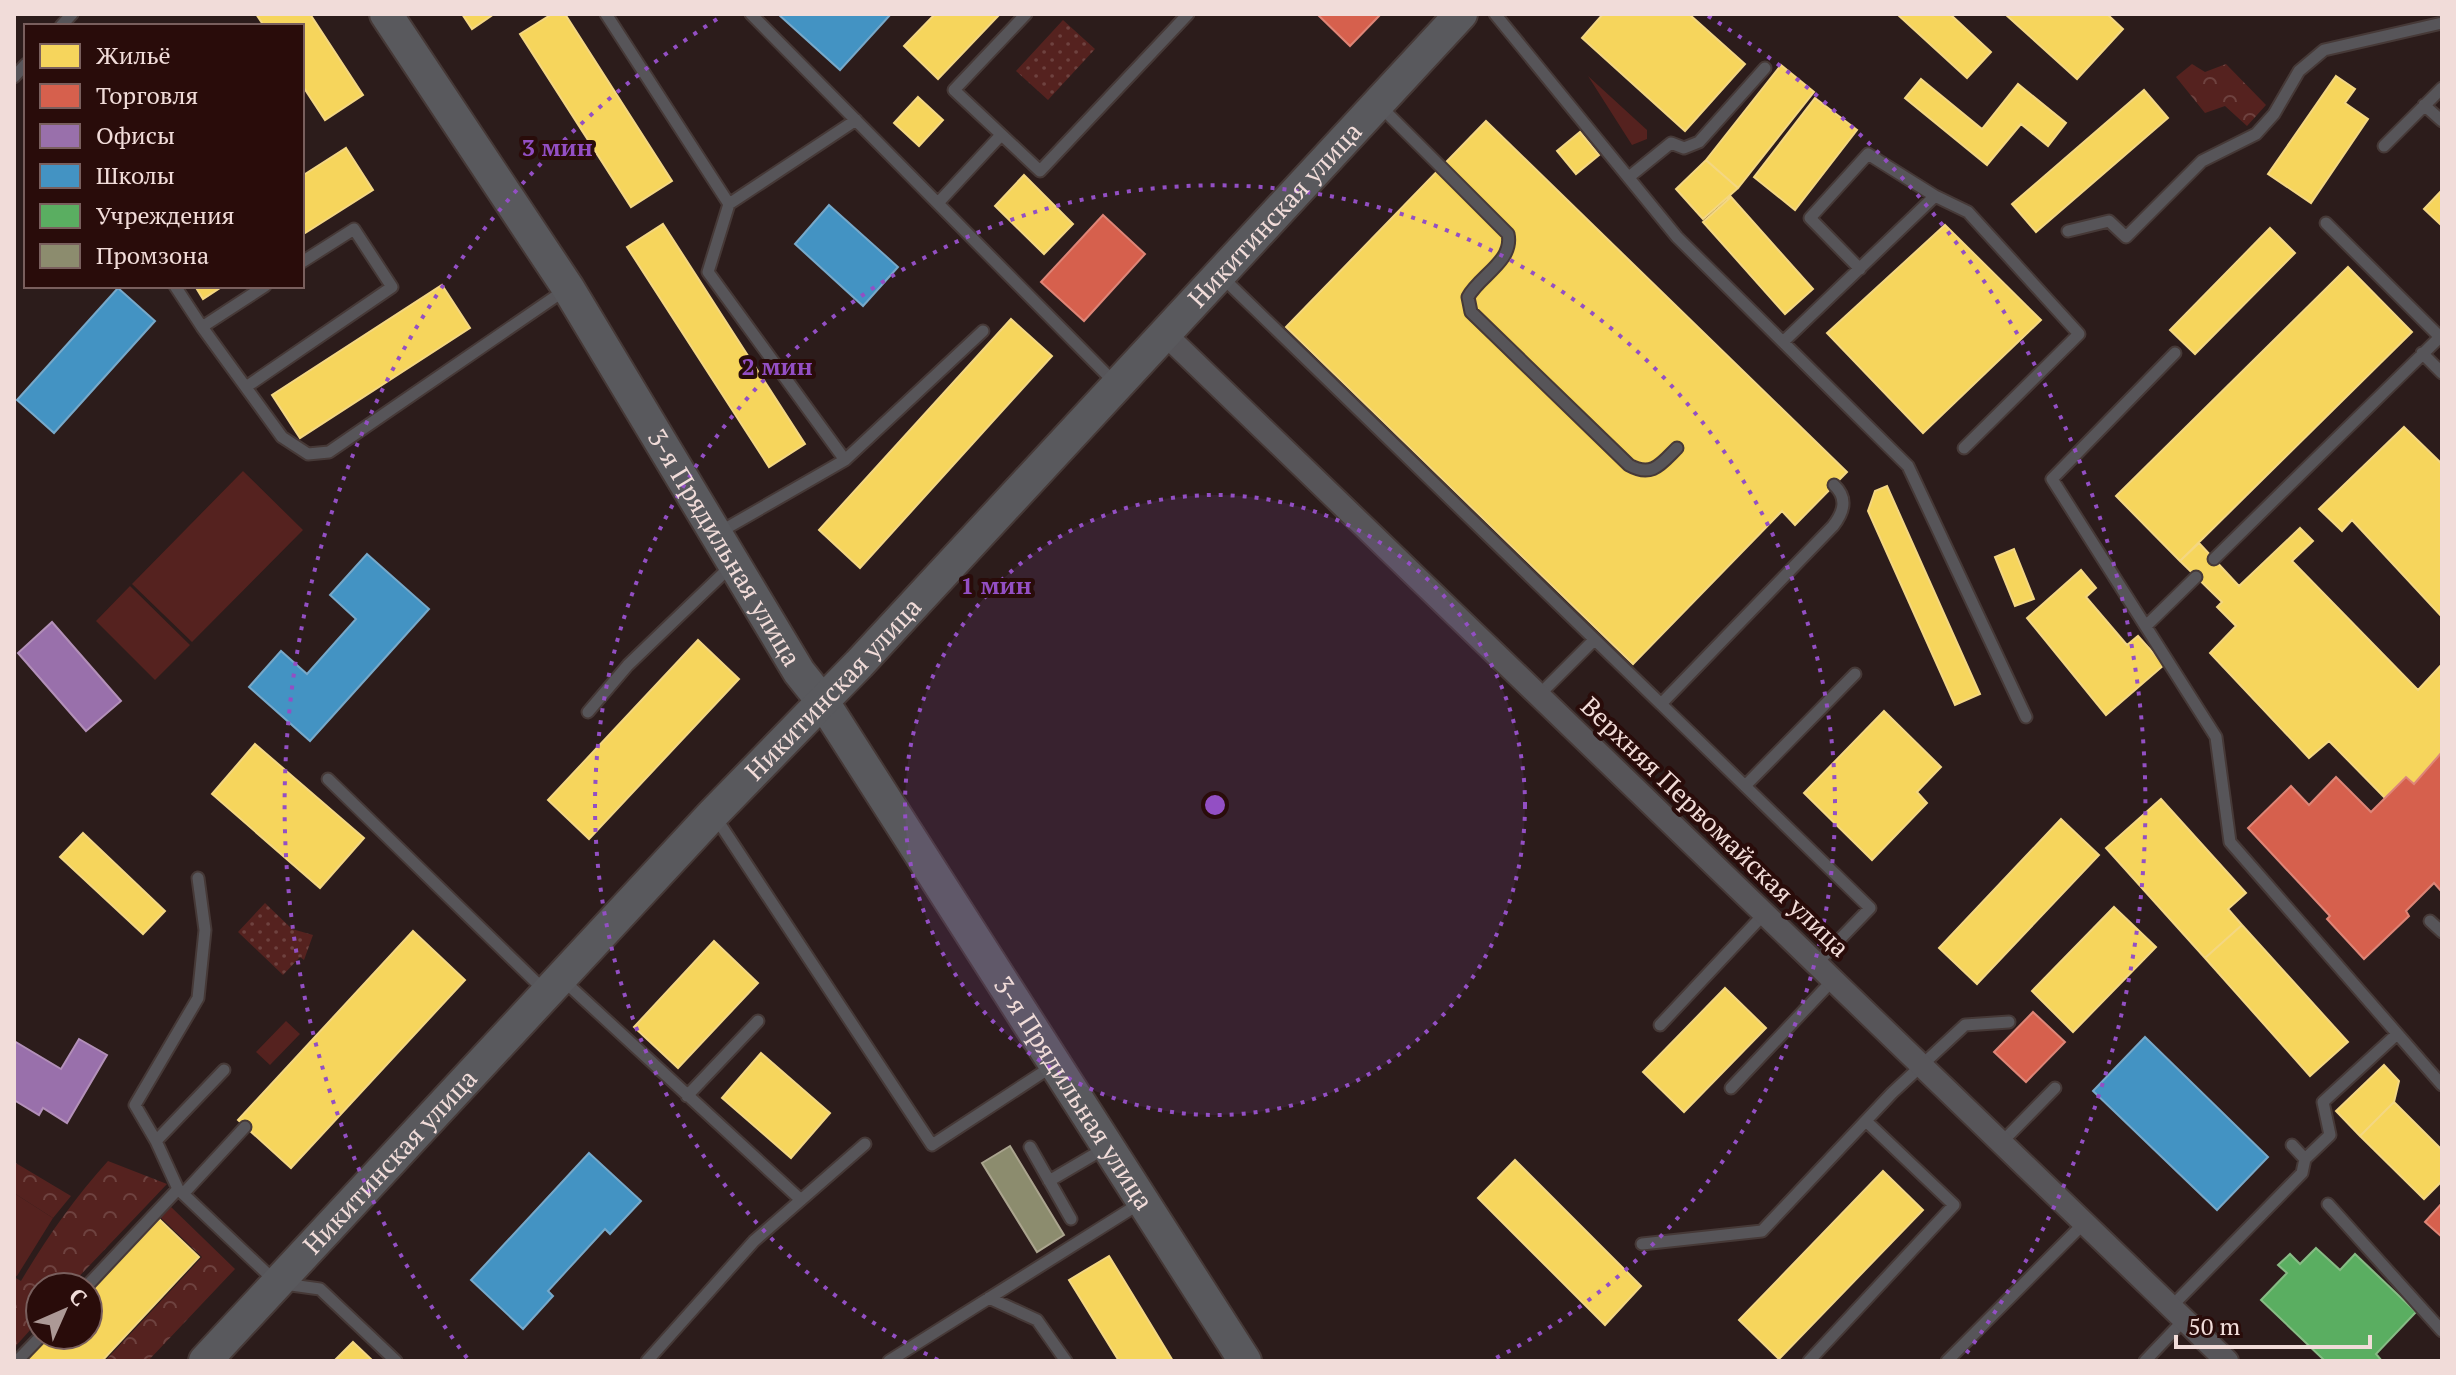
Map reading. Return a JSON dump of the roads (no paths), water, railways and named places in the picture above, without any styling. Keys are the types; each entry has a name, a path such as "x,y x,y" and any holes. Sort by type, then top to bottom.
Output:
{"street":[{"name":"3-я Прядильная улица","path":"386,14 568,288 799,672 823,702 1245,1361"},
{"name":"Никитинская улица","path":"205,1361 713,814 823,702 1461,14"},
{"name":"Верхняя Первомайская улица","path":"1165,334 2227,1361"}],"lane":[{"path":"606,14 729,204"},
{"path":"751,14 1116,384"},
{"path":"1026,14 954,90 1040,171 1188,14"},
{"path":"1495,14 1677,237 1908,466 2026,717"},
{"path":"2068,231 2109,221 2126,237 2202,161 2256,134 2274,114 2299,71 2324,50 2442,23"},
{"path":"1629,177 1671,143 1684,148 1699,142 1765,68"},
{"path":"2384,146 2442,88"},
{"path":"1378,104 1508,234 1509,244 1502,260 1468,297 1471,312 1629,465 1646,472 1656,470 1677,448"},
{"path":"2424,105 2442,121"},
{"path":"845,460 708,272 729,204 856,120"},
{"path":"938,203 1001,135"},
{"path":"1860,269 1810,218 1868,154 1935,196 1968,212 2079,334 1964,448"},
{"path":"1783,342 1935,196"},
{"path":"2214,559 2440,337 2326,223"},
{"path":"246,387 392,287 354,229 304,261"},
{"path":"1219,275 1870,908 1815,964"},
{"path":"176,288 282,437 308,454 329,452 568,288"},
{"path":"202,327 262,288"},
{"path":"718,533 845,460 983,331"},
{"path":"2175,353 2052,479 2216,737 2230,842 2442,1085"},
{"path":"2422,353 2442,373"},
{"path":"1661,704 1833,526 1840,516 1843,499 1834,485"},
{"path":"588,712 628,665 707,586 735,563"},
{"path":"2146,626 2196,577"},
{"path":"1540,694 1594,640"},
{"path":"1745,786 1855,674"},
{"path":"328,779 555,987 687,1096 801,1200"},
{"path":"713,814 932,1145 1055,1065"},
{"path":"198,878 205,930 198,998 135,1105 181,1191 277,1283 320,1289 396,1361"},
{"path":"1660,1025 1764,914"},
{"path":"2430,921 2442,932"},
{"path":"1731,1088 1832,981"},
{"path":"687,1096 758,1021"},
{"path":"1642,1244 1762,1231 1921,1065 1965,1025 2009,1022"},
{"path":"2145,1361 2178,1313 2302,1173 2305,1159 2330,1135 2323,1102 2397,1034"},
{"path":"156,1141 224,1070"},
{"path":"2002,1142 2055,1088"},
{"path":"1809,1361 1954,1205 1866,1121"},
{"path":"102,1271 245,1127"},
{"path":"647,1361 754,1241 865,1144"},
{"path":"2292,1145 2305,1159"},
{"path":"1030,1147 1071,1219"},
{"path":"1049,1181 1108,1147"},
{"path":"889,1361 1142,1201"},
{"path":"2328,1204 2442,1331"},
{"path":"1947,1361 2085,1222"},
{"path":"989,1298 1037,1320 1066,1361"}]}
